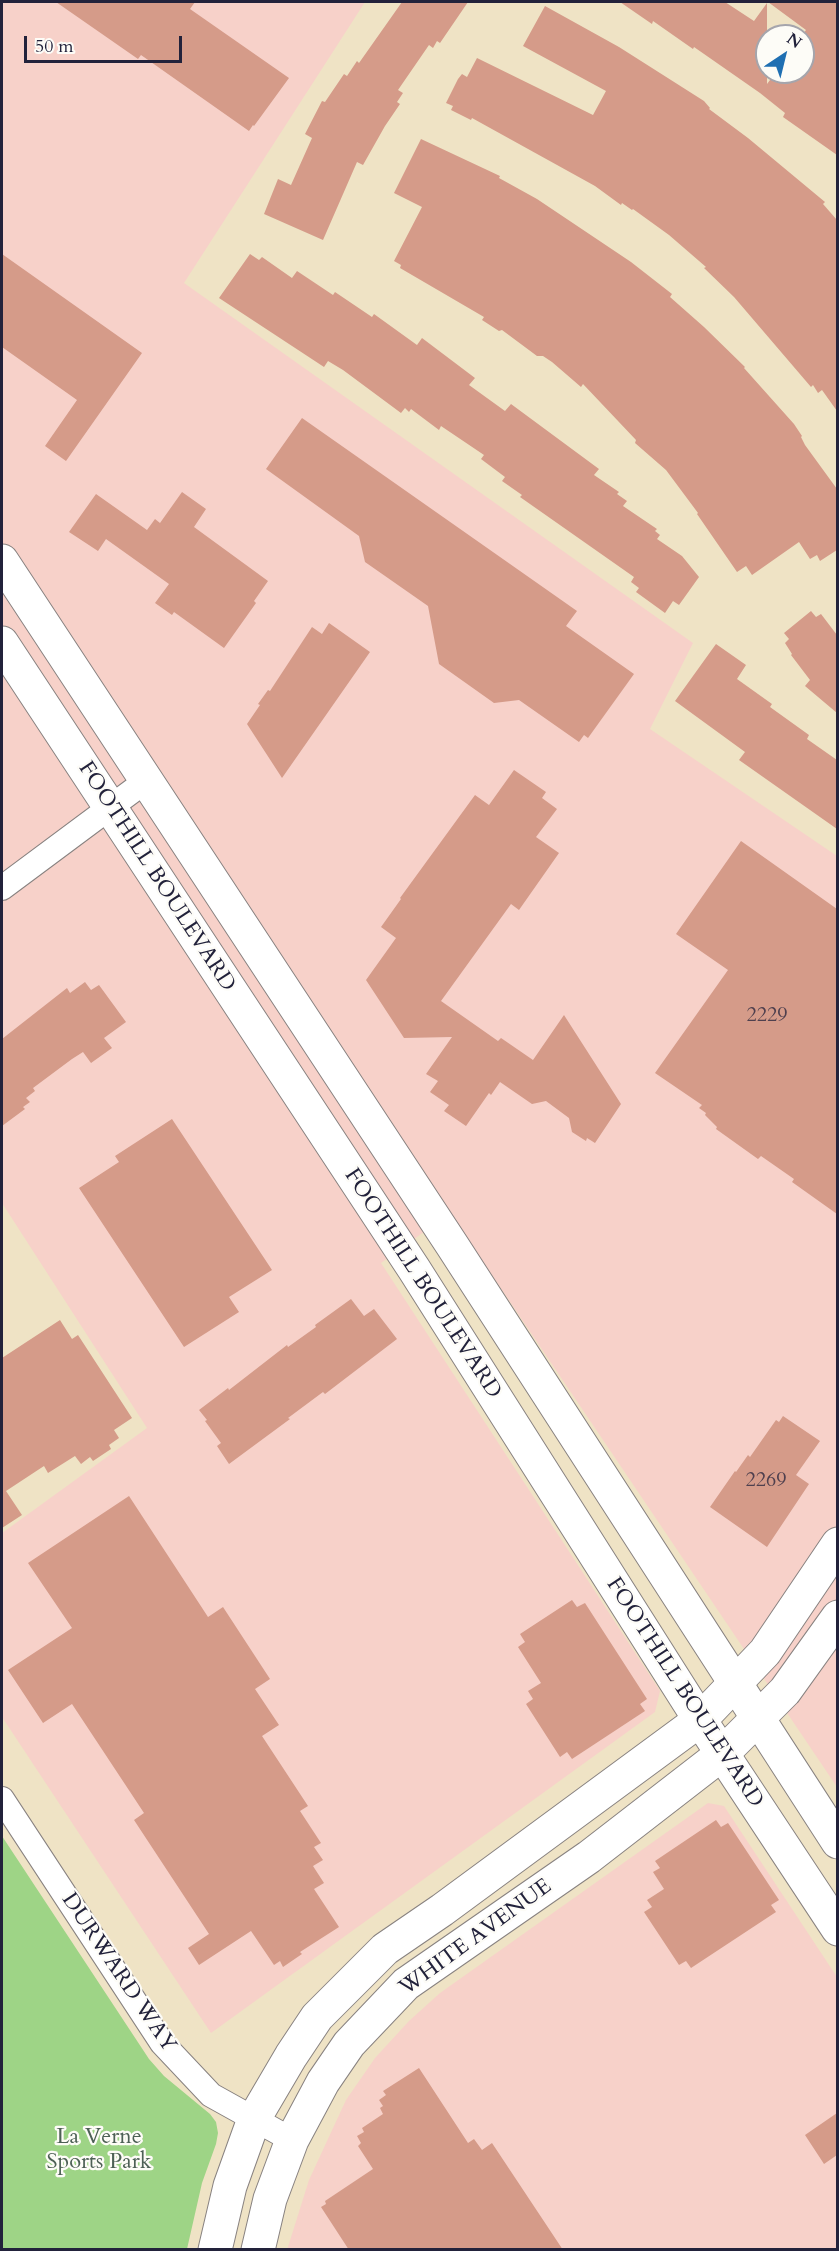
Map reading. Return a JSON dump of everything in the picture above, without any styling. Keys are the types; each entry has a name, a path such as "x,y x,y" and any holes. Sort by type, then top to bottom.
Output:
{"main road":[{"name":"FOOTHILL BOULEVARD","path":"2,561 446,1236 837,1842"},
{"name":"FOOTHILL BOULEVARD","path":"2,643 445,1318 700,1720 837,1929"},
{"name":"WHITE AVENUE","path":"215,2250 230,2186 254,2119 317,2017 385,1949 448,1906 700,1720 765,1652 837,1544"},
{"name":"WHITE AVENUE","path":"258,2250 270,2199 292,2140 323,2082 349,2044 406,1984 589,1857 722,1754 785,1691 837,1617"}],"street":[{"path":"2,888 147,780"},
{"name":"DURWARD WAY","path":"2,1799 162,2043 211,2095 292,2140"}],"shaded area":[{"path":"2,2 365,2 184,283 693,643 650,729 837,856 837,1787 450,1213 381,1263 660,1691 655,1712 211,2033 2,1717 2,1533 147,1428 2,1203"},
{"path":"708,1803 724,1806 837,1977 837,2249 287,2250 309,2180 346,2100 375,2058 409,2021 440,1993"}],"green space":[{"name":"La Verne Sports Park","path":"2,1836 149,2059 164,2076 210,2114 216,2122 218,2133 216,2144 202,2183 187,2249 2,2249"}],"building":[{"path":"56,2 195,2 190,9 289,78 249,131 141,55 138,59"},
{"path":"402,2 468,2 440,43 437,41 433,48 429,45 398,90 403,93 397,102 400,104 363,165 357,162 323,240 264,214 278,179 291,185 312,138 305,134 322,101 325,102 344,74 347,76 357,61 359,63"},
{"path":"620,2 725,2 754,21 767,3 767,24 755,24 755,84 815,84 815,24 798,24 768,2 837,2 837,155 783,117 785,113 760,93 694,47 693,49 653,21 652,24"},
{"path":"545,6 619,47 704,101 709,109 825,202 823,204 837,220 837,411 822,390 818,393 813,385 811,387 734,297 704,268 706,267 669,235 633,209 622,203 621,205 595,186 472,118 471,120 451,110 453,106 446,103 458,79 462,74 467,77 477,58 593,115 606,91 523,46"},
{"path":"421,139 500,176 499,178 537,199 631,262 672,294 670,297 745,367 794,424 805,445 837,489 837,550 820,561 817,555 810,559 799,542 752,575 746,566 737,572 666,470 635,443 636,440 583,384 581,387 552,362 543,356 537,356 502,330 499,331 482,320 484,317 400,268 401,265 394,261 422,207 394,193"},
{"path":"2,254 142,353 66,461 45,446 77,400 2,347"},
{"path":"250,254 259,260 262,257 292,278 297,271 333,295 335,292 372,317 374,314 417,345 422,338 475,378 469,385 505,411 511,404 599,469 594,475 619,492 617,494 627,501 623,506 657,529 655,531 660,535 657,539 682,556 699,577 679,605 673,601 665,613 636,592 639,588 631,582 634,577 520,497 522,495 502,481 505,477 481,459 484,455 441,426 439,430 411,409 409,412 405,408 401,413 343,370 328,361 324,367 219,298"},
{"path":"302,418 577,611 566,626 634,674 588,738 584,735 579,742 519,700 494,703 439,664 428,606 365,562 359,536 266,469"},
{"path":"182,492 206,509 194,527 268,581 254,601 256,603 224,648 174,612 172,615 155,603 169,584 106,539 98,551 69,532 96,494 147,530 155,519 160,523"},
{"path":"811,611 816,617 821,614 837,635 837,713 805,686 810,680 785,643 789,639 784,633"},
{"path":"329,623 370,652 282,778 247,724 260,705 258,704 268,690 270,691 312,627 322,634"},
{"path":"716,644 746,665 737,679 772,704 770,707 809,735 807,739 837,760 837,829 739,760 745,752 675,701"},
{"path":"514,770 546,792 542,798 557,809 536,837 559,853 519,910 511,904 441,1001 498,1041 501,1038 533,1060 564,1015 621,1104 595,1143 587,1138 586,1141 572,1132 569,1118 546,1101 532,1104 500,1082 491,1095 489,1093 466,1126 444,1111 449,1105 430,1092 438,1081 426,1074 452,1037 404,1038 366,980 396,938 381,927 400,898 475,795 489,805"},
{"path":"741,841 837,909 837,1214 792,1182 794,1179 761,1156 758,1159 716,1129 717,1127 705,1115 706,1113 699,1108 702,1105 655,1073 728,970 676,934"},
{"path":"85,982 91,990 99,985 126,1022 104,1038 112,1048 91,1063 83,1052 72,1059 33,1088 35,1091 26,1098 30,1102 23,1107 25,1109 2,1126 2,1039 67,988 70,993"},
{"path":"172,1119 272,1270 229,1297 239,1312 184,1347 79,1188 119,1162 115,1156"},
{"path":"351,1299 364,1316 374,1309 397,1339 229,1464 217,1446 221,1443 199,1410 287,1345 288,1347 316,1327 315,1325"},
{"path":"60,1320 72,1339 78,1335 132,1418 114,1430 119,1438 109,1445 111,1449 93,1461 90,1457 81,1464 75,1456 48,1473 44,1466 6,1491 22,1515 2,1528 2,1358"},
{"path":"783,1416 820,1441 796,1475 809,1484 767,1547 710,1507 735,1471 748,1455 750,1457 776,1420 779,1422"},
{"path":"129,1496 208,1617 223,1607 270,1679 255,1689 279,1725 262,1736 308,1806 300,1811 321,1843 314,1847 323,1860 313,1866 324,1883 314,1889 339,1927 300,1952 302,1954 283,1967 280,1961 274,1965 251,1931 199,1965 188,1948 209,1934 134,1820 144,1813 72,1704 43,1723 8,1670 72,1628 28,1563"},
{"path":"572,1600 577,1607 585,1603 647,1699 640,1704 645,1711 572,1759 567,1752 560,1757 526,1704 533,1699 528,1691 541,1683 518,1647 525,1642 520,1634"},
{"path":"716,1820 721,1827 728,1823 779,1900 771,1905 776,1912 691,1968 686,1961 679,1965 644,1912 652,1907 647,1900 664,1889 653,1872 660,1868 655,1861"},
{"path":"419,2068 468,2143 474,2139 482,2150 492,2143 563,2250 349,2250 321,2207 326,2204 325,2201 373,2169 358,2146 361,2143 357,2136 364,2132 362,2128 383,2114 380,2108 383,2106 379,2100 386,2095 383,2091"},
{"path":"837,2113 837,2155 824,2164 805,2135"}]}
